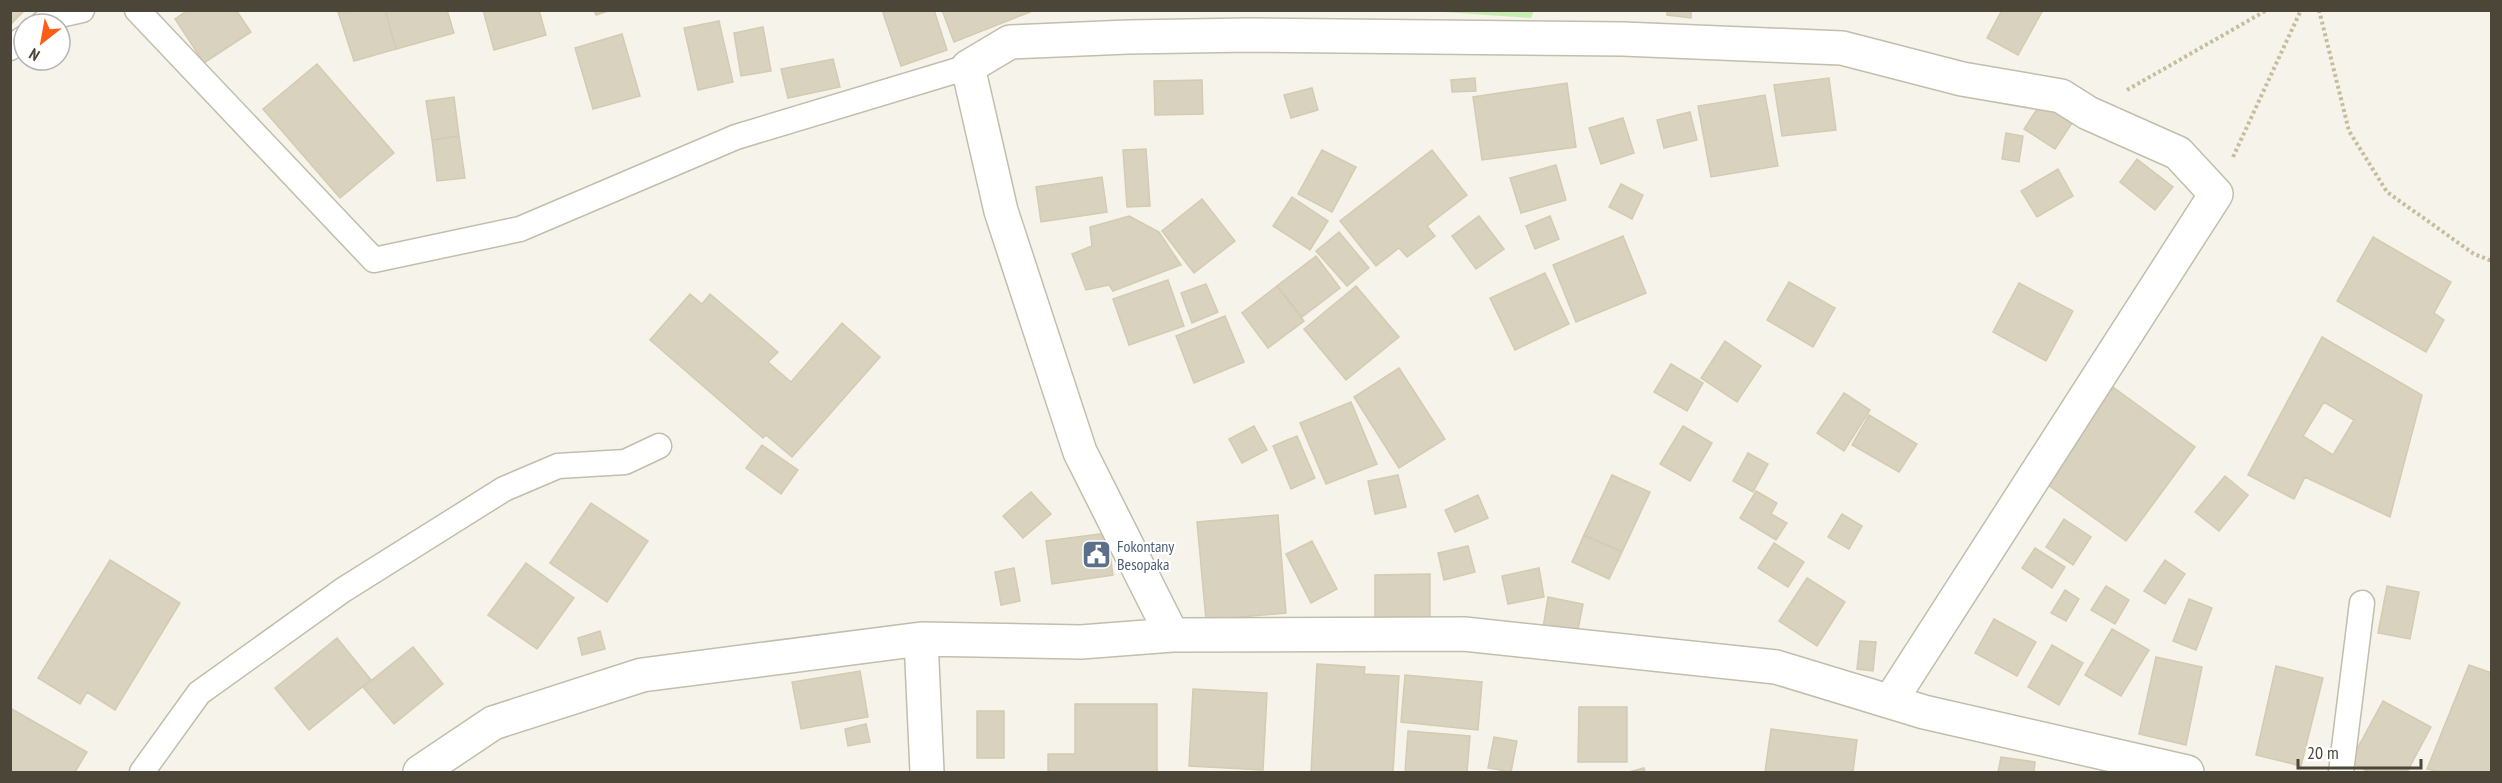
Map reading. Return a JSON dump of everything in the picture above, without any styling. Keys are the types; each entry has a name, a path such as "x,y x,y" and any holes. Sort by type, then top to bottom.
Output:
{"street":[{"path":"1172,635 1080,452 1001,211 968,67 1010,42 1128,37 1249,35 1658,40 1842,48 1962,79 2061,96 2088,112 2178,153 2216,194 1891,700"},
{"path":"420,772 493,723 642,675 921,639 1081,642 1172,635 1464,634 1776,667 1891,700 1924,712 2187,772"},
{"path":"921,639 927,772"}],"lane":[{"path":"136,10 374,260 520,229 736,137 968,67"},
{"path":"142,772 199,693 343,590 504,489 558,466 625,462 659,446"},
{"path":"2341,772 2362,603"}],"path":[{"path":"2088,112 2267,10"},
{"path":"2216,194 2301,10"},
{"path":"2319,10 2349,131 2387,192 2474,254 2492,261"}],"green space":[{"path":"1534,10 1531,18 1429,11"}],"building":[{"path":"10,10 25,10 12,12 10,25"},
{"path":"188,10 236,10 251,32 204,63 175,19"},
{"path":"385,10 447,10 454,33 396,49"},
{"path":"385,10 396,49 354,61 338,12"},
{"path":"483,10 539,10 546,35 494,50"},
{"path":"594,10 611,10 596,15"},
{"path":"889,10 934,10 947,50 901,66 883,13"},
{"path":"942,10 1029,10 1030,12 954,42"},
{"path":"1667,10 1691,10 1691,18 1667,15"},
{"path":"2002,10 2043,10 2018,55 1987,38"},
{"path":"719,21 733,82 698,90 684,28"},
{"path":"763,27 771,71 741,76 734,33"},
{"path":"622,34 640,96 593,109 575,48"},
{"path":"833,59 840,87 788,98 781,69"},
{"path":"317,64 394,153 340,198 263,109"},
{"path":"1475,78 1476,91 1452,92 1451,80"},
{"path":"1829,78 1836,130 1782,136 1774,85"},
{"path":"1202,80 1203,114 1155,115 1154,81"},
{"path":"1567,83 1576,147 1482,160 1473,97"},
{"path":"1312,88 1318,110 1291,118 1284,95"},
{"path":"1765,95 1778,166 1711,177 1698,106"},
{"path":"454,97 459,136 432,140 426,101"},
{"path":"2043,100 2074,120 2055,149 2024,129"},
{"path":"1690,112 1697,140 1664,148 1657,120"},
{"path":"1623,118 1634,153 1601,164 1589,128"},
{"path":"2006,133 2023,136 2019,162 2002,159"},
{"path":"459,136 465,178 437,181 432,140"},
{"path":"1146,149 1150,206 1127,207 1123,150"},
{"path":"1322,150 1356,167 1332,212 1298,194"},
{"path":"1432,150 1467,195 1427,226 1435,236 1407,257 1399,248 1376,266 1340,221"},
{"path":"2137,159 2173,187 2155,210 2120,182"},
{"path":"1556,165 1566,200 1521,213 1510,178"},
{"path":"2058,169 2073,196 2037,217 2021,191"},
{"path":"1102,177 1107,212 1041,222 1036,187"},
{"path":"1621,184 1643,195 1632,219 1609,207"},
{"path":"1292,197 1328,221 1310,250 1273,226"},
{"path":"1202,199 1235,241 1194,273 1162,231"},
{"path":"1129,216 1159,232 1181,265 1113,291 1109,285 1086,290 1072,254 1092,246 1090,227"},
{"path":"1479,216 1504,249 1476,269 1452,236"},
{"path":"1550,216 1559,239 1535,249 1526,226"},
{"path":"1339,232 1369,268 1347,286 1316,251"},
{"path":"1623,236 1646,293 1576,322 1553,265"},
{"path":"2373,237 2451,282 2434,313 2444,320 2426,352 2337,301"},
{"path":"1316,256 1340,288 1302,317 1277,286"},
{"path":"1545,273 1569,324 1515,350 1490,298"},
{"path":"1168,280 1184,326 1129,345 1113,299"},
{"path":"1789,282 1835,308 1813,347 1767,320"},
{"path":"2019,283 2073,311 2046,361 1993,332"},
{"path":"1206,284 1218,312 1192,323 1181,293"},
{"path":"1277,286 1304,321 1268,348 1242,313"},
{"path":"1356,286 1399,337 1346,380 1304,329"},
{"path":"690,294 702,304 710,294 778,352 768,362 791,382 842,323 880,357 792,457 766,435 763,438 650,340"},
{"path":"1225,316 1244,362 1194,383 1176,336"},
{"path":"2322,337 2422,395 2390,517 2305,477 2294,499 2248,475","holes":["2324,402 2354,420 2333,455 2303,436"]},
{"path":"1725,341 1761,366 1737,402 1701,378"},
{"path":"1671,364 1703,383 1687,411 1654,392"},
{"path":"1399,368 1445,439 1399,468 1354,397"},
{"path":"2113,387 2195,447 2126,541 2044,482"},
{"path":"1844,393 1870,410 1844,451 1817,433"},
{"path":"1351,402 1377,464 1326,484 1300,423"},
{"path":"1869,415 1917,444 1899,472 1852,445"},
{"path":"1254,426 1267,450 1242,463 1229,439"},
{"path":"1683,426 1712,443 1690,481 1660,464"},
{"path":"1297,436 1315,478 1291,489 1273,446"},
{"path":"762,445 798,470 781,494 746,468"},
{"path":"1748,453 1768,464 1753,492 1733,481"},
{"path":"1398,475 1406,507 1375,514 1368,481"},
{"path":"1612,475 1650,492 1622,552 1584,535"},
{"path":"2225,476 2248,495 2219,531 2195,512"},
{"path":"1756,491 1777,503 1771,514 1787,523 1776,540 1740,518"},
{"path":"1031,492 1051,514 1023,538 1003,516"},
{"path":"1478,495 1488,518 1455,532 1445,510"},
{"path":"591,503 648,541 607,602 550,563"},
{"path":"1842,514 1862,526 1849,549 1828,537"},
{"path":"1278,515 1286,613 1206,620 1197,522"},
{"path":"2064,519 2091,537 2073,565 2046,547"},
{"path":"1107,533 1113,575 1052,584 1046,541"},
{"path":"1584,535 1622,552 1609,579 1572,562"},
{"path":"1312,541 1337,589 1311,603 1286,554"},
{"path":"1774,543 1804,562 1788,587 1758,568"},
{"path":"1468,546 1475,572 1444,580 1438,553"},
{"path":"2035,548 2065,567 2052,588 2022,568"},
{"path":"110,560 180,603 115,710 87,692 80,704 38,678"},
{"path":"2165,560 2185,574 2165,604 2144,591"},
{"path":"526,563 574,598 537,649 488,615"},
{"path":"1014,568 1020,601 1001,605 995,572"},
{"path":"1539,568 1544,597 1508,604 1502,576"},
{"path":"1430,574 1430,617 1375,617 1375,575"},
{"path":"1807,578 1845,602 1817,646 1779,621"},
{"path":"2106,586 2129,600 2115,624 2091,610"},
{"path":"2387,586 2419,592 2410,639 2378,633"},
{"path":"2065,590 2079,599 2066,621 2051,613"},
{"path":"1548,597 1583,604 1577,635 1543,628"},
{"path":"2189,599 2212,608 2196,650 2173,641"},
{"path":"1994,619 2036,642 2017,676 1975,653"},
{"path":"2112,629 2149,650 2121,696 2085,675"},
{"path":"600,631 605,649 582,655 578,638"},
{"path":"337,638 371,680 309,730 275,688"},
{"path":"1860,641 1876,642 1873,671 1857,669"},
{"path":"2052,645 2083,663 2059,705 2028,687"},
{"path":"413,647 443,684 394,724 363,687"},
{"path":"2156,657 2202,667 2186,745 2139,734"},
{"path":"1317,664 1365,667 1364,674 1399,676 1393,772 1311,772"},
{"path":"2469,665 2492,673 2492,772 2441,772 2427,769"},
{"path":"2276,666 2323,678 2301,766 2256,755"},
{"path":"860,671 868,717 801,729 792,682"},
{"path":"1405,675 1482,682 1478,730 1401,722"},
{"path":"1193,689 1267,693 1263,770 1189,766"},
{"path":"2383,701 2431,727 2407,772 2369,772 2350,762"},
{"path":"1075,704 1157,704 1157,772 1048,772 1048,754 1075,754"},
{"path":"1579,707 1627,707 1627,762 1578,762"},
{"path":"10,708 87,752 75,772 10,772"},
{"path":"977,711 1004,711 1004,758 977,758"},
{"path":"866,724 870,742 848,746 845,729"},
{"path":"1771,729 1857,740 1853,772 1765,772"},
{"path":"1408,731 1470,736 1467,772 1405,772"},
{"path":"1494,737 1517,741 1511,772 1488,768"},
{"path":"2001,757 2035,762 2034,772 1998,772"},
{"path":"1644,768 1645,772 1629,772"}],"place":[{"name":"Fokontany Besopaka","path":"1096,555"}]}
